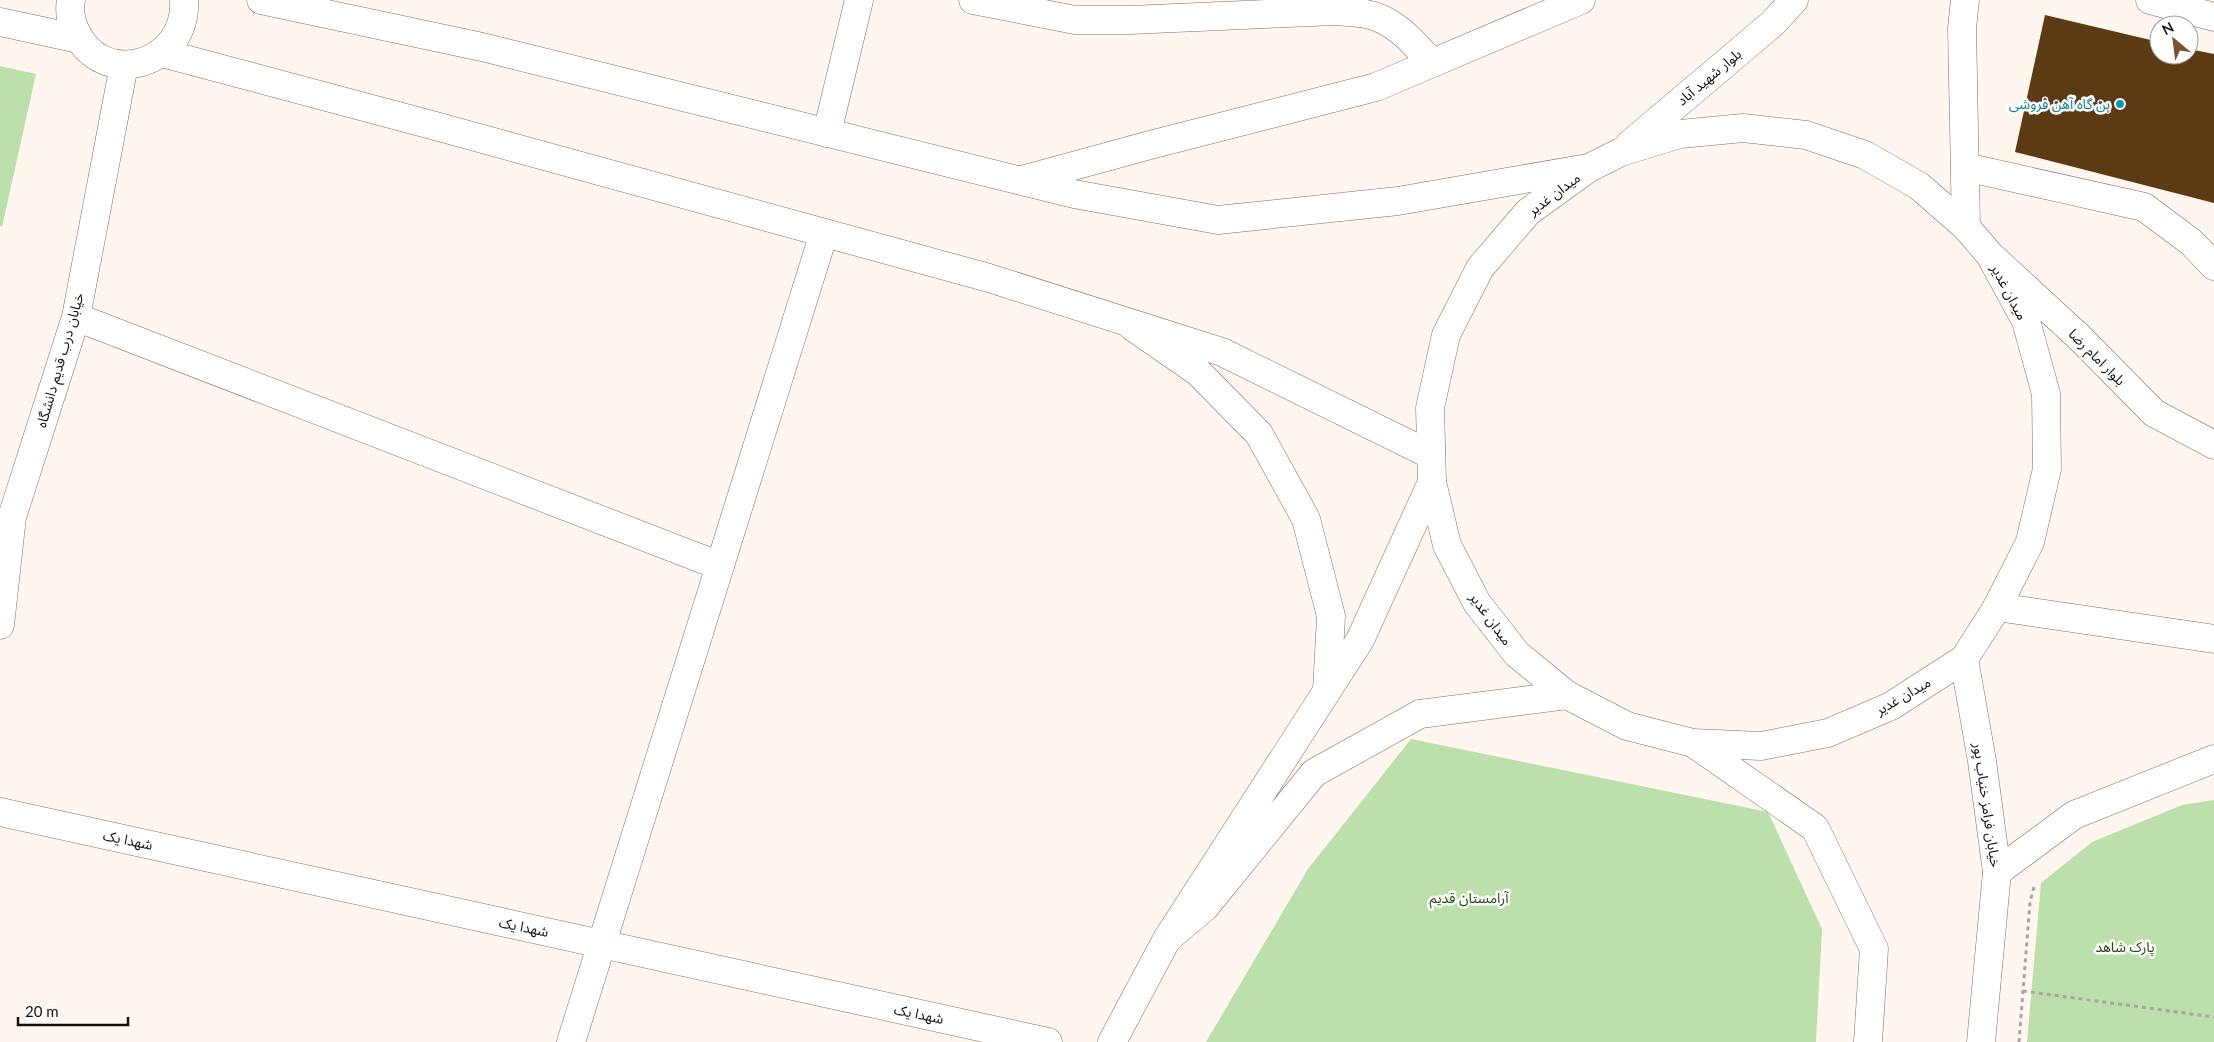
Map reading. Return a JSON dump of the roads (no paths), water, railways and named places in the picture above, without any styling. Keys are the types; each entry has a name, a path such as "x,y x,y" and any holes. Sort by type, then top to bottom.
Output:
{"street":[{"path":"71,0 72,23 79,39 92,53 107,62 124,65 144,63 162,54 175,39 183,21 184,0"},
{"path":"261,0 482,47 1074,194 1218,220 1398,200 1588,168"},
{"path":"827,133 859,0"},
{"path":"973,0 1075,20 1130,20 1334,11 1367,14 1389,23 1407,36 1432,63"},
{"path":"1020,181 1150,144 1376,87 1581,0"},
{"name":"بلوار شهید آباد","path":"1621,152 1773,23 1794,0"},
{"path":"1965,0 1962,28 1966,227"},
{"path":"2150,0 2214,17"},
{"path":"0,22 79,39"},
{"path":"162,54 430,124 989,278 1222,352 1431,455"},
{"name":"خیابان درب قدیم دانشگاه","path":"0,625 6,516 76,317 124,65"},
{"name":"میدان غدیر","path":"1743,128 1806,136 1865,155 1919,186 1966,227 1990,255 2026,321 2046,394 2047,469 2030,542 1997,607 1964,659 1891,706 1828,733 1761,746 1693,743 1627,726 1567,695 1517,654 1477,603 1448,545 1432,482 1430,408 1446,335 1480,268 1528,212 1588,168 1621,152 1680,134 1743,128"},
{"path":"1965,167 2144,207 2191,242 2214,266"},
{"path":"571,1042 824,233"},
{"name":"بلوار امام رضا","path":"1990,255 2080,338 2154,413 2214,444"},
{"path":"76,317 720,566"},
{"path":"1126,322 1198,372 1259,434 1306,519 1331,616 1327,691"},
{"path":"1112,1042 1167,939 1360,640 1432,482"},
{"path":"1997,607 2214,640"},
{"name":"خیابان فرامز خنیاب پور","path":"1964,659 1982,761 1997,872 1981,1042"},
{"path":"1167,939 1205,907 1314,773 1420,714 1567,695"},
{"path":"1693,743 1815,828 1874,949 1868,1042"},
{"path":"1997,872 2074,815 2214,759"},
{"name":"شهدا یک","path":"0,812 1048,1042"}],"place":[{"name":"بن گاه آهن فروشی","path":"2120,104"}],"park label":[{"name":"آرامستان قدیم","path":"1469,898"},
{"name":"پارک شاهد","path":"2125,947"}]}
